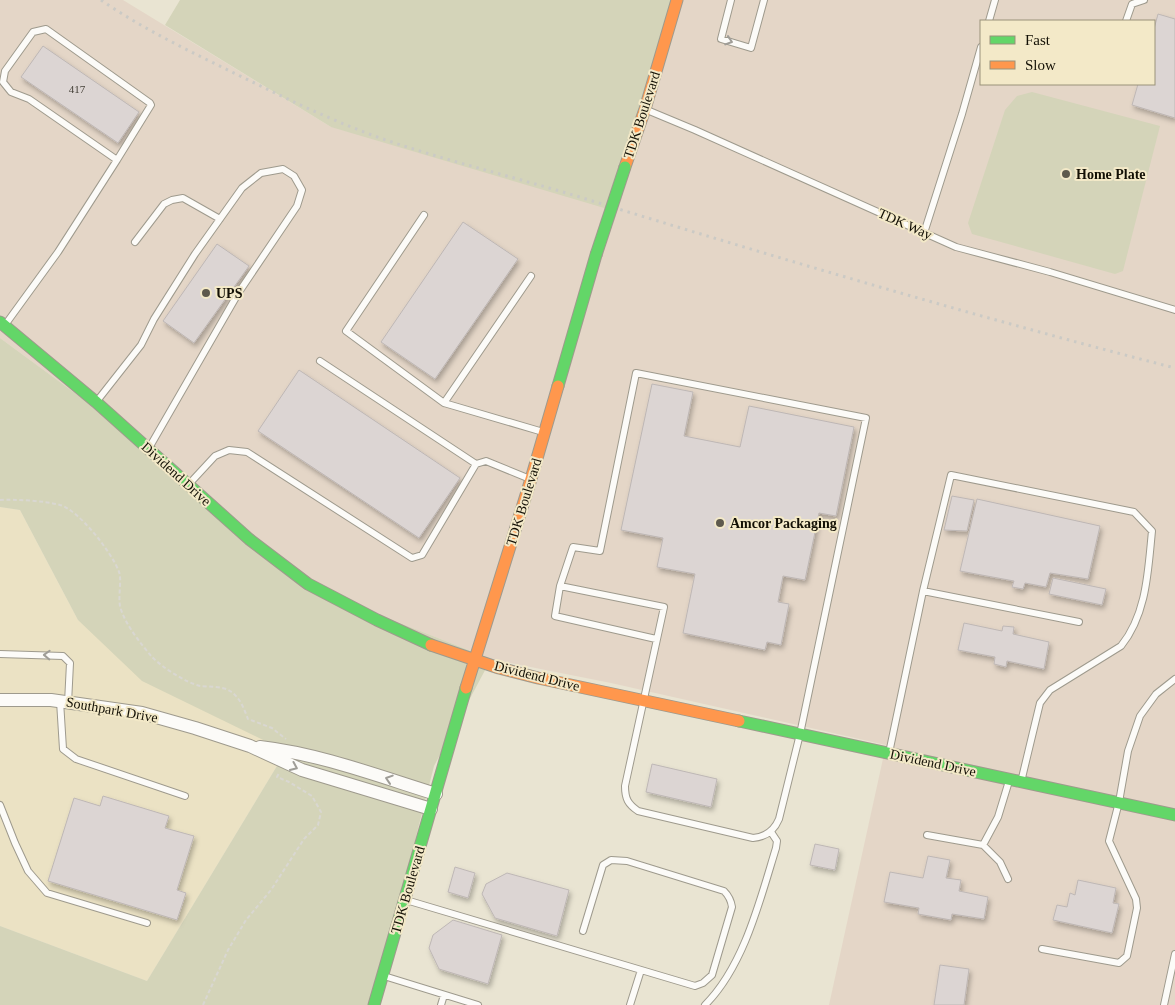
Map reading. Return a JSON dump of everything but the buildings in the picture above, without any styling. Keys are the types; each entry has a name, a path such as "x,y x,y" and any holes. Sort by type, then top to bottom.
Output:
{"street":[{"name":"TDK Boulevard","path":"374,1005 474,659 531,480 596,255 645,109 677,0"},
{"name":"Dividend Drive","path":"2,324 96,402 249,539 308,584 377,620 429,644 499,668 538,678 1175,815"},
{"name":"Southpark Drive","path":"0,700 64,702 142,713 285,756 362,770 436,794"},
{"name":"Southpark Drive","path":"285,756 302,770 431,809"}],"lane":[{"path":"731,0 721,39 751,48 764,0"},
{"path":"989,20 995,0"},
{"path":"1126,20 1132,4 1144,0"},
{"path":"2,324 58,252 117,160 151,105 46,29 33,32 5,71 3,82 11,92 29,99 117,160"},
{"path":"924,233 980,51"},
{"name":"TDK Way","path":"645,109 956,247 1050,272 1175,310"},
{"path":"96,402 141,346 164,303 242,188 261,174 283,169 294,176 302,190 297,206 239,292 149,449"},
{"path":"135,242 164,204 172,200 182,198 220,219"},
{"path":"424,215 346,331 444,403 544,433"},
{"path":"444,403 531,276"},
{"path":"320,360 476,464"},
{"path":"560,586 664,607 625,786 626,801 638,811 753,838 770,832 776,826 779,819 800,734 866,418 636,373 600,551 574,547 560,586 555,616 656,639"},
{"path":"188,485 215,456 229,450 247,452 412,558 422,555 476,464 486,461 531,480"},
{"path":"889,754 923,591 951,475 1134,512 1152,531 1146,590 1130,635 1121,646 1050,690 1040,703 1015,781 983,845"},
{"path":"923,591 1079,622"},
{"path":"0,654 63,656 70,663 64,702 63,749 76,759 185,796"},
{"path":"1042,949 1119,963 1127,956 1137,908 1136,899 1109,840 1119,802 1128,751 1140,716 1156,694 1175,678"},
{"path":"0,805 28,871 47,893 147,923"},
{"path":"705,1005 726,978 742,947 760,900 776,848 777,841 770,832"},
{"path":"927,835 983,845 1000,862 1008,879"},
{"path":"405,900 695,986 703,983 712,975 732,907 729,895 724,891 627,862 610,860 603,865 583,931"},
{"path":"1164,1005 1175,954"},
{"path":"630,1005 641,970"},
{"path":"383,976 478,1005"},
{"path":"441,1005 444,995"}],"path":[{"path":"0,500 11,499 61,505 74,513 95,534 110,555 120,574 120,607 138,642 162,667 198,685 229,690 241,702 248,719 272,728 289,741 278,777 312,796 321,812 318,825 304,839 271,890 246,920 228,950 203,1005"}],"shaded area":[{"path":"0,0 123,0 331,127 672,0 1175,0 1175,1005 829,1005 886,745 611,683 491,659 319,591 181,471 0,338"},
{"path":"0,507 20,510 78,620 286,751 147,981 0,926"}],"green space":[{"path":"180,0 672,0 611,210 331,127 165,25"},
{"name":"Home Plate","path":"1032,92 1160,126 1123,271 1115,274 972,234 968,223 1005,110 1017,96"},
{"path":"0,338 181,471 319,591 491,659 434,766 373,1005 0,1005 0,926 147,981 286,751 142,681 78,620 20,510 0,507"}],"railway":[{"path":"101,0 150,30 272,92 345,125 383,139 879,287 1175,368"}],"traffic: fast":[{"path":"596,255 625,167"},
{"path":"558,386 596,255"},
{"path":"0,322 96,402 249,539 308,584 377,620 431,645"},
{"path":"374,1005 466,688"},
{"path":"739,721 1175,815"}],"traffic: slow":[{"path":"625,167 645,109 677,0"},
{"path":"466,688 558,386"},
{"path":"431,645 499,668 538,678 739,721"}],"place":[{"name":"Home Plate","path":"1066,174"},
{"name":"UPS","path":"206,293"},
{"name":"Amcor Packaging","path":"720,523"}]}
